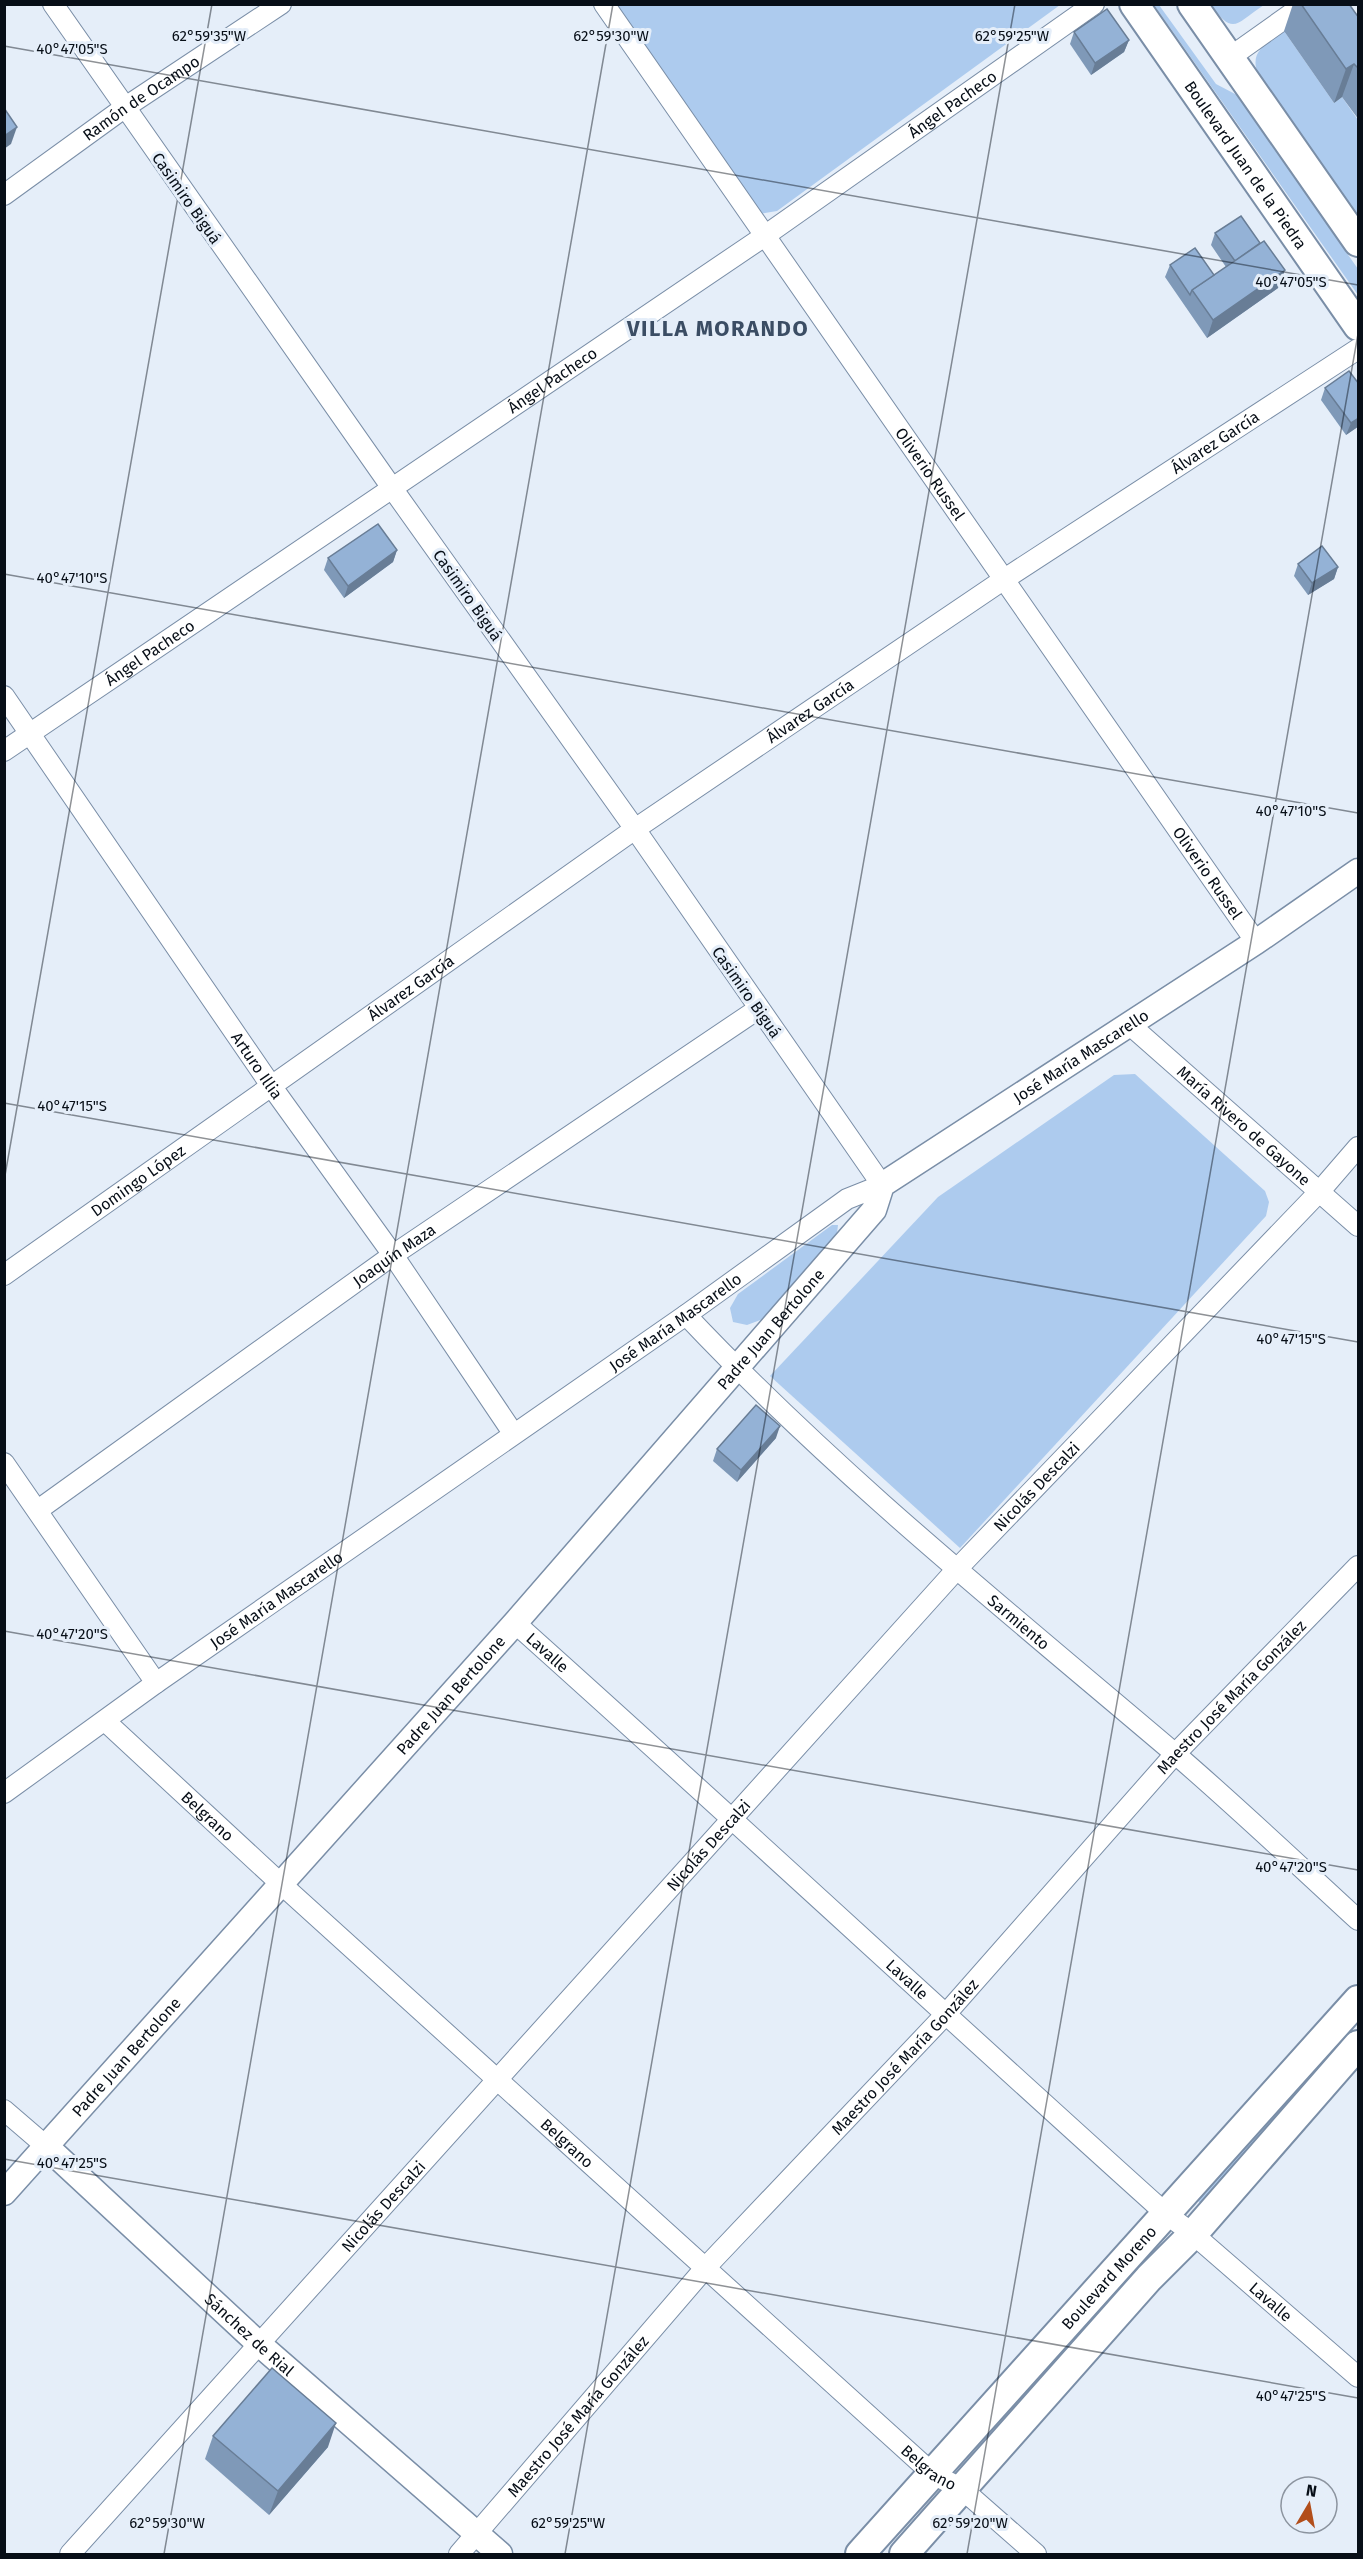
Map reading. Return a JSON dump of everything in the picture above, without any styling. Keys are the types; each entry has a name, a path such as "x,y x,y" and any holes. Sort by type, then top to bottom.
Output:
{"main road":[{"name":"Boulevard Juan de la Piedra","path":"1134,4 1359,326"},
{"path":"1192,4 1359,242"},
{"name":"Boulevard Moreno","path":"860,2554 1165,2213 1355,2011"},
{"name":"Boulevard Moreno","path":"904,2554 1149,2278 1193,2234 1359,2045"}],"street":[{"name":"Casimiro Biguá","path":"53,4 392,488 635,829 882,1185"},
{"name":"Ramón de Ocampo","path":"4,195 124,108 281,4"},
{"name":"Oliverio Russel","path":"604,4 1256,942"},
{"name":"Ángel Pacheco","path":"4,751 766,235 1094,4"},
{"path":"1229,58 1305,4"},
{"name":"Álvarez García","path":"272,1087 635,829 1003,580 1359,349"},
{"name":"Arturo Illia","path":"4,696 31,732 272,1087 393,1255 513,1433"},
{"name":"José María Mascarello","path":"4,1793 156,1683 686,1315 847,1199 882,1185 1130,1025 1359,871"},
{"name":"Joaquín Maza","path":"38,1510 393,1255 758,1009"},
{"name":"María Rivero de Gayone","path":"1130,1025 1359,1226"},
{"name":"Domingo López","path":"4,1275 272,1087"},
{"name":"Nicolás Descalzi","path":"70,2554 956,1570 1320,1191 1359,1147"},
{"name":"Padre Juan Bertolone","path":"4,2193 515,1623 738,1369 874,1210 882,1185"},
{"name":"Sarmiento","path":"686,1315 738,1369 956,1570 1175,1754 1359,1920"},
{"path":"4,1463 156,1683"},
{"name":"Maestro José María González","path":"459,2554 706,2267 945,2015 1175,1754 1359,1566"},
{"name":"Lavalle","path":"515,1623 733,1818 945,2015 1165,2213 1193,2234 1359,2377"},
{"name":"Belgrano","path":"105,1721 280,1883 933,2474 962,2489 1036,2554"},
{"name":"Sánchez de Rial","path":"4,2110 47,2147 259,2344 500,2554"}],"shaded area":[{"path":"609,5 1060,5 777,211 759,214"},
{"path":"1154,5 1159,5 1216,84 1237,95 1358,269 1358,295"},
{"path":"1211,5 1264,5 1236,24 1230,24"},
{"path":"1284,31 1334,103 1342,97 1358,120 1358,218 1257,71 1256,57 1262,47"},
{"path":"1135,1074 1265,1191 1269,1202 1266,1216 960,1548 770,1376 938,1197 1114,1075"},
{"path":"832,1225 838,1225 837,1233 763,1319 747,1325 733,1322 730,1308 738,1294"},
{"path":"1338,2040 1347,2048 1204,2207 1195,2198"}],"building":[{"path":"1301,4 1349,4 1359,18 1359,69 1354,64 1346,69"},
{"path":"1107,9 1129,40 1095,63 1074,32"},
{"path":"4,108 17,127 4,136"},
{"path":"1241,216 1260,243 1235,261 1215,233"},
{"path":"1264,241 1285,270 1213,320 1192,290"},
{"path":"1195,248 1214,275 1192,290 1190,295 1170,265"},
{"path":"1349,371 1359,384 1359,418 1351,423 1325,388"},
{"path":"378,524 397,550 348,586 328,558"},
{"path":"1322,546 1338,567 1312,583 1298,564"},
{"path":"756,1405 780,1426 741,1470 717,1449"},
{"path":"272,2368 336,2423 278,2491 213,2436"}],"district":[{"name":"VILLA MORANDO","path":"718,328"}]}
